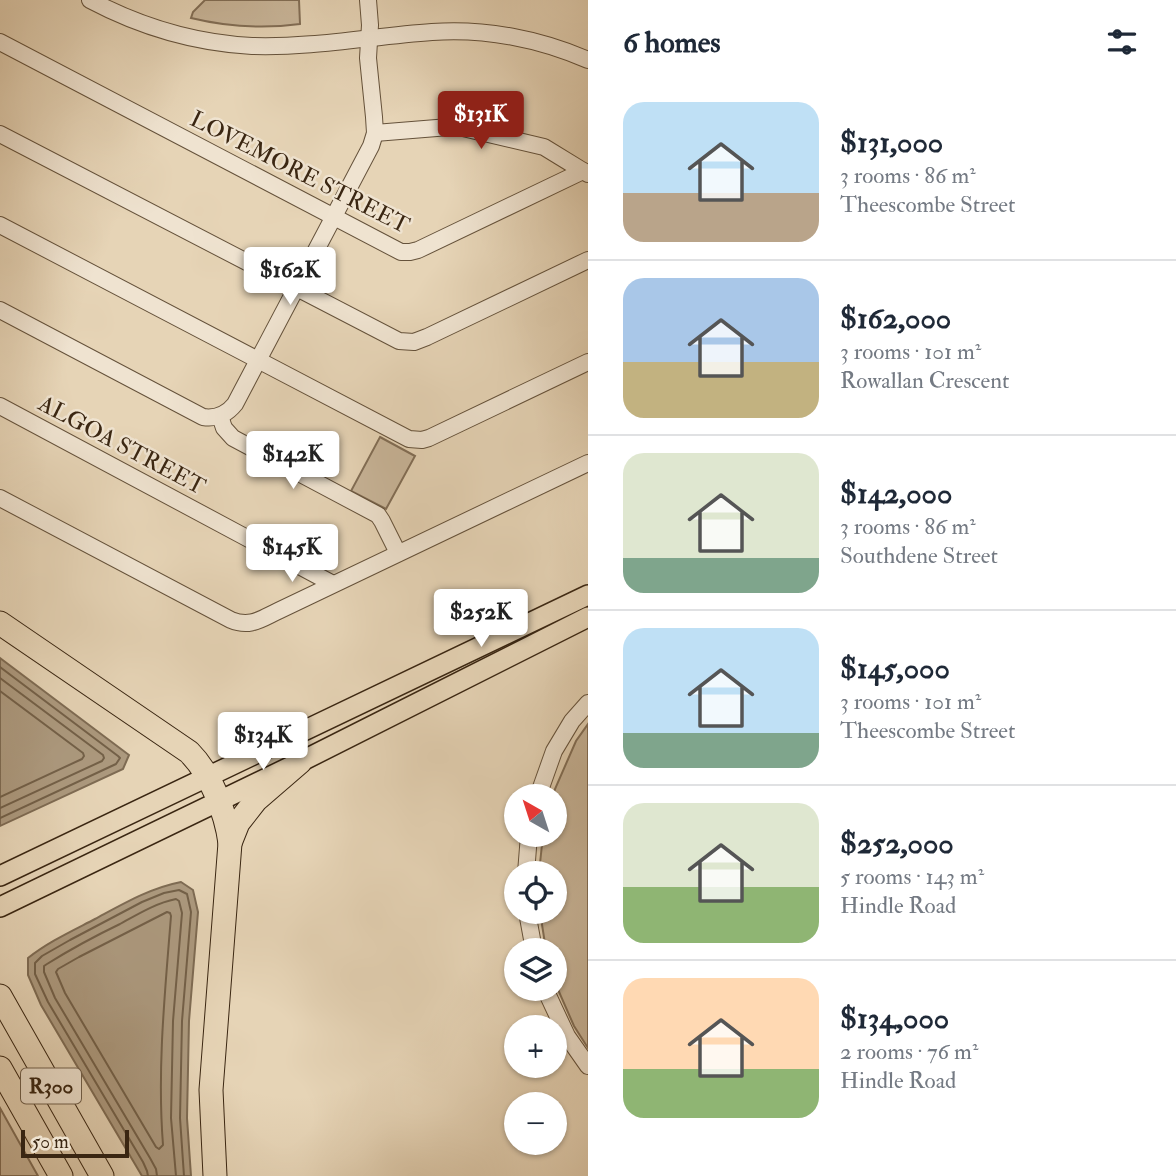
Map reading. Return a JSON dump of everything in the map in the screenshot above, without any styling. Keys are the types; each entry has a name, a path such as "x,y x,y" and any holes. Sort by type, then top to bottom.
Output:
{"highway":[{"path":"0,623 181,745 195,758 228,823 230,843 211,1078 215,1176"},
{"path":"230,843 238,823 256,800 300,762"},
{"name":"R300","path":"0,996 102,1176"},
{"name":"R300","path":"0,1068 61,1176"}],"main road":[{"path":"0,876 588,595"},
{"path":"5,905 300,762 588,617"}],"street":[{"path":"90,0 160,30 231,44 276,46 434,32 474,32 541,43 588,60"},
{"path":"2,315 203,416 214,418 226,413 235,404 371,146 374,117 368,58 368,0"},
{"name":"LOVEMORE STREET","path":"0,41 401,252 425,247 585,172"},
{"path":"374,132 463,128 544,147 585,172"},
{"path":"0,134 399,341 414,342 588,260"},
{"path":"0,225 416,440 429,438 588,362"},
{"name":"ALGOA STREET","path":"0,406 333,584"},
{"path":"220,416 224,428 233,438 378,515 398,554"},
{"path":"0,498 84,544 244,624 254,622 588,463"},
{"path":"542,784 554,751 572,720 588,703"},
{"path":"551,1001 567,1036 588,1066"}],"shaded area":[{"path":"205,0 299,0 300,24 246,26 191,18 193,12"},
{"path":"380,437 415,456 386,509 351,491"},
{"path":"588,724 588,1048 563,1001 567,1001 567,938 544,938 542,924 567,924 567,861 540,861 542,847 567,847 567,784 557,784 576,741"},
{"path":"0,1108 38,1176 0,1176"}],"water":[{"path":"0,658 129,755 123,769 0,826"},
{"path":"181,882 193,890 198,912 189,1021 187,1118 191,1176 142,1176 41,1005 28,975 28,958 60,937 126,902 158,888"}]}
